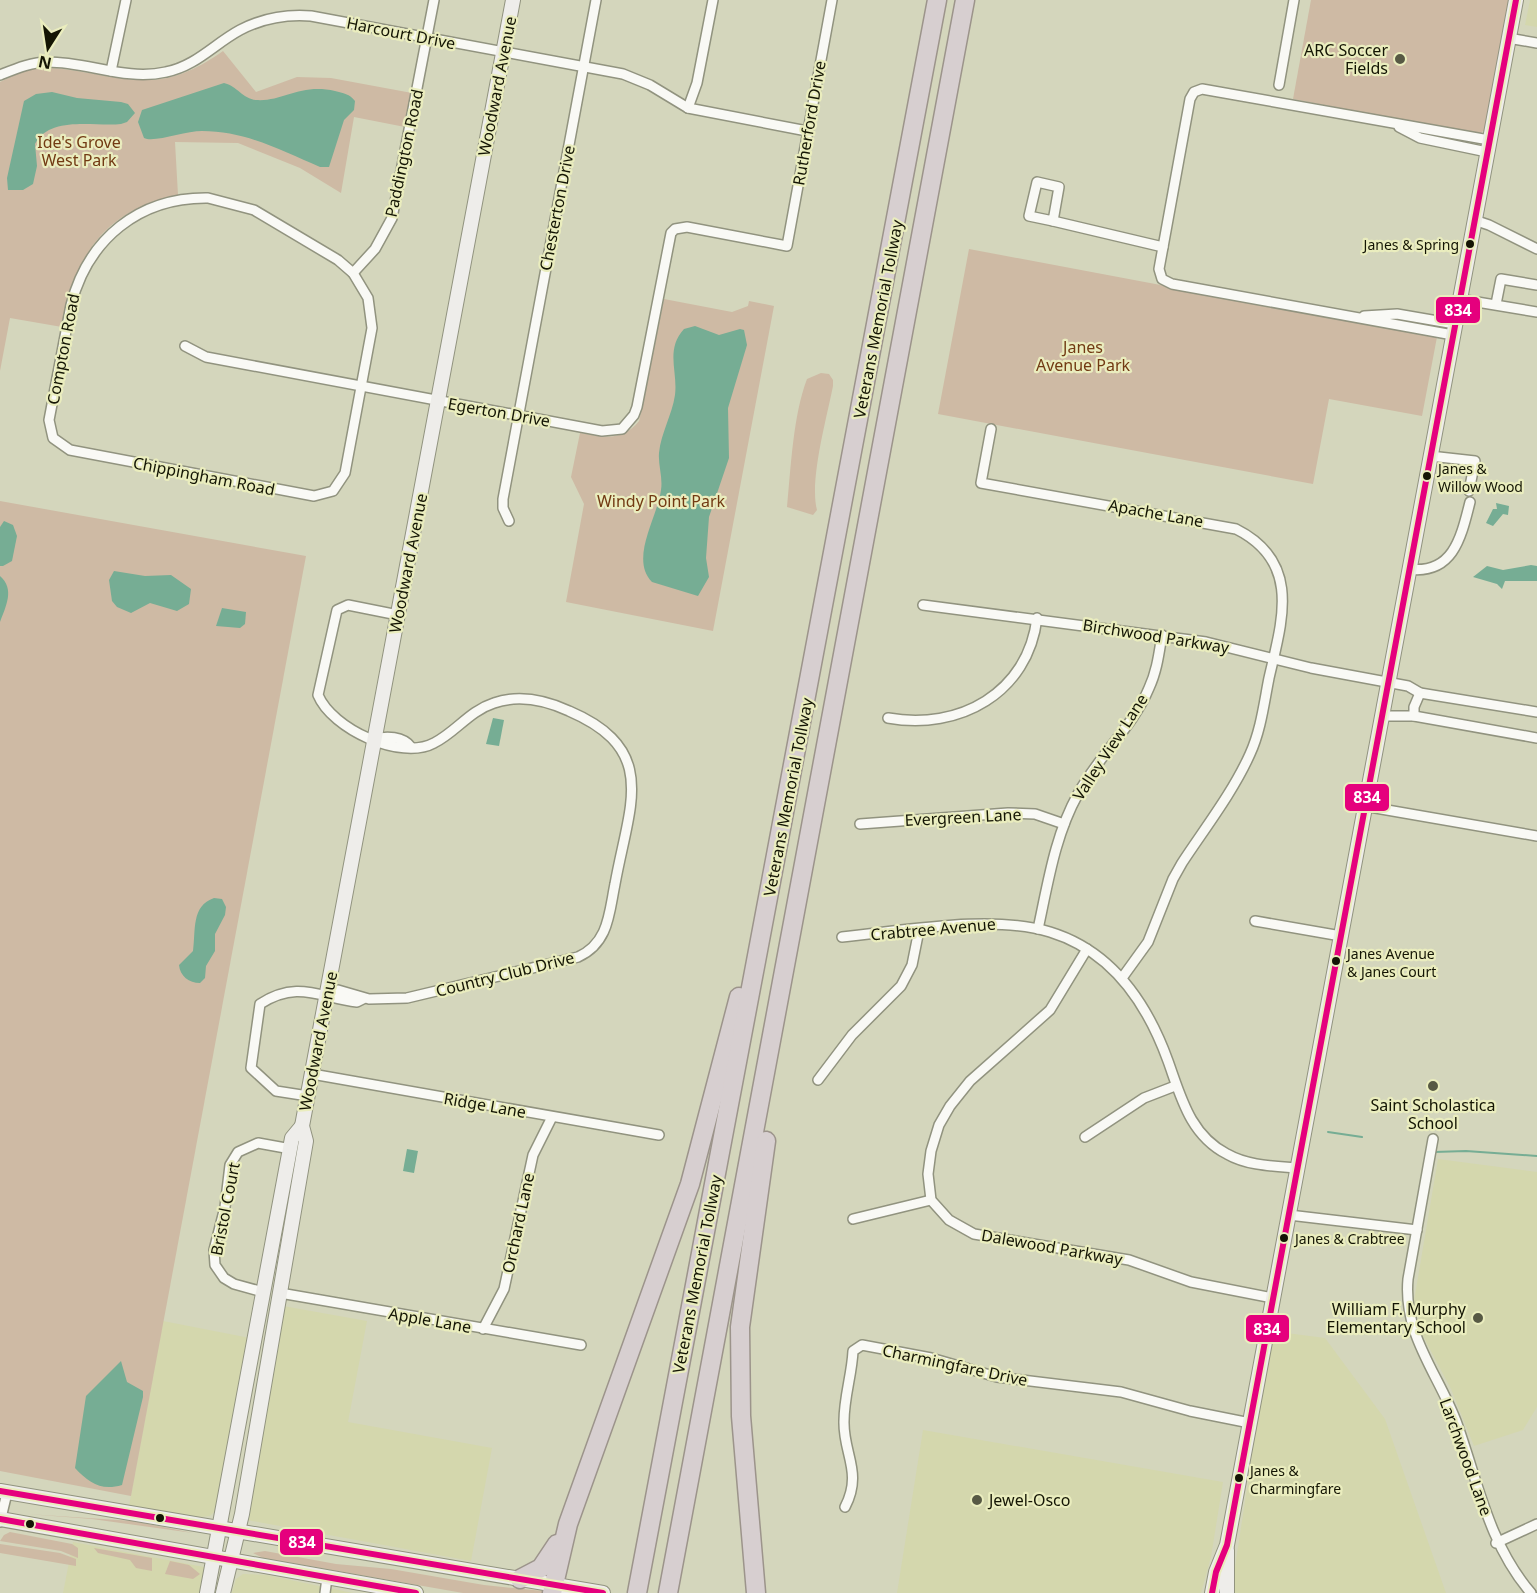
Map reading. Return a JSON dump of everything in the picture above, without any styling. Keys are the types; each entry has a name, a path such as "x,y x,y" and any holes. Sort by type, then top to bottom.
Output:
{"highway":[{"name":"Veterans Memorial Tollway","path":"668,1593 959,36 968,0"},
{"name":"Veterans Memorial Tollway","path":"638,1593 701,1245 757,961 936,4"},
{"path":"552,1589 568,1524 690,1185 739,998 757,961"},
{"path":"757,1590 741,1416 740,1327 777,1063 779,1006"},
{"path":"520,1579 541,1568 568,1524"}],"main road":[{"name":"Woodward Avenue","path":"223,1593 238,1530 306,1140 302,1126 513,0"},
{"path":"1212,1593 1216,1572 1227,1545 1516,0"},
{"name":"Woodward Avenue","path":"207,1593 292,1138 302,1126"},
{"path":"3,1492 520,1579 552,1589 602,1593"},
{"path":"0,1521 416,1593"},
{"path":"1227,1545 1229,1577 1227,1593"}],"street":[{"path":"111,71 126,0"},
{"name":"Paddington Road","path":"353,273 375,249 392,218 434,0"},
{"name":"Chesterton Drive","path":"509,521 502,508 503,499 596,0"},
{"path":"688,108 697,83 713,0"},
{"name":"Rutherford Drive","path":"632,418 637,407 668,239 675,229 687,227 787,246 832,0"},
{"path":"1279,85 1294,0"},
{"name":"Harcourt Drive","path":"0,75 31,64 47,62 141,75 178,69 201,59 239,31 261,21 289,15 311,16 637,79 688,108 807,131"},
{"path":"1508,38 1537,43"},
{"path":"1454,329 1358,317 1166,282 1160,275 1163,246 1190,99 1197,90 1392,123 1420,138 1488,146"},
{"path":"1053,221 1059,187 1037,182 1029,216 1163,246"},
{"name":"Compton Road","path":"53,438 49,420 75,286 88,260 100,244 137,214 160,204 185,199 208,198 238,204 262,214 338,260 353,273"},
{"path":"1474,220 1537,249"},
{"path":"353,273 368,298 372,314 361,386"},
{"path":"1496,304 1501,279 1537,285"},
{"path":"1459,299 1537,312"},
{"name":"Egerton Drive","path":"185,346 206,357 607,432 622,429 632,418"},
{"name":"Chippingham Road","path":"53,438 70,450 314,496 333,491 343,479 361,386"},
{"name":"Apache Lane","path":"991,429 981,483 1227,526 1252,538 1275,563 1282,588 1283,617 1274,659"},
{"path":"1430,456 1474,461 1469,491"},
{"path":"1408,569 1431,570 1443,563 1461,535 1470,502"},
{"path":"375,739 350,728 321,701 318,695 336,610 348,605 398,615"},
{"name":"Birchwood Parkway","path":"923,605 1037,618 1215,644 1274,659 1408,686 1420,693 1537,712"},
{"path":"888,718 909,721 938,719 961,712 994,696 1012,679 1028,656 1037,618"},
{"name":"Valley View Lane","path":"1038,929 1064,824 1086,779 1144,699 1156,669 1162,635"},
{"path":"1122,978 1148,942 1173,879 1250,755 1274,659"},
{"path":"1414,716 1420,693"},
{"name":"Country Club Drive","path":"308,1096 276,1091 251,1068 260,1004 271,997 304,990 337,1000 357,1002 363,999 407,998 578,957 598,944 607,926 632,785 624,752 610,734 591,720 545,701 507,700 470,714 432,744 411,747 408,742 387,736 375,739"},
{"path":"1381,716 1414,716 1537,738"},
{"path":"1364,806 1537,836"},
{"name":"Evergreen Lane","path":"860,824 1016,813 1035,814 1064,824"},
{"path":"1254,921 1341,936"},
{"name":"Crabtree Avenue","path":"842,937 994,923 1038,929 1063,937 1086,949 1122,978 1151,1020 1175,1086 1193,1125 1218,1149 1228,1155 1257,1164 1298,1168"},
{"path":"818,1080 852,1035 901,986 912,966 919,930"},
{"path":"852,1219 931,1200 927,1174 931,1151 939,1125 950,1106 970,1081 1050,1010 1086,949"},
{"name":"Ridge Lane","path":"312,1074 659,1135"},
{"path":"1085,1137 1144,1098 1175,1086"},
{"name":"Orchard Lane","path":"483,1329 504,1289 533,1155 552,1117"},
{"name":"Larchwood Lane","path":"1433,1139 1407,1290 1411,1326 1456,1421 1496,1542 1531,1593"},
{"name":"Bristol Court","path":"263,1292 234,1284 224,1278 215,1265 214,1250 225,1207 230,1165 238,1152 258,1143 291,1149"},
{"name":"Dalewood Parkway","path":"931,1200 949,1220 975,1233 1129,1260 1191,1282 1273,1298"},
{"path":"1289,1215 1417,1230"},
{"name":"Apple Lane","path":"280,1293 581,1345"},
{"name":"Charmingfare Drive","path":"845,1507 851,1497 854,1471 844,1426 845,1408 854,1351 862,1345 931,1358 997,1377 1121,1392 1190,1411 1250,1423"},
{"path":"0,1521 3,1492"},
{"path":"1496,1542 1537,1524"},
{"path":"325,1593 327,1578"}],"shaded area":[{"path":"1530,0 1537,0 1537,27 1525,25"},
{"path":"224,83 256,100 266,100 312,89 335,91 351,97 355,101 354,110 344,120 329,167 320,167 277,148 233,134 202,131 155,139 144,138 138,122 142,110"},
{"path":"52,92 77,98 121,102 128,104 135,113 127,122 121,124 74,124 51,129 35,144 37,166 33,184 23,190 8,190 7,178 24,101 36,94"},
{"path":"695,326 719,335 744,330 747,345 728,408 729,458 709,517 706,558 709,577 698,596 652,582 643,562 647,537 661,490 660,446 675,395 675,345 684,329"},
{"path":"1496,503 1509,506 1508,515 1503,514 1493,526 1486,523 1493,509 1497,509"},
{"path":"4,521 13,525 17,536 12,561 0,566 0,527"},
{"path":"1487,566 1503,570 1537,566 1537,581 1505,581 1502,589 1497,584 1473,577"},
{"path":"114,571 145,576 171,575 191,589 189,604 177,611 150,603 131,613 117,607 112,601 109,580"},
{"path":"0,576 7,586 8,598 0,622"},
{"path":"222,608 246,612 245,624 240,628 216,626"},
{"path":"493,718 504,720 499,746 486,744"},
{"path":"214,898 222,899 226,907 225,915 215,934 215,951 206,966 205,978 200,983 196,983 183,976 179,965 193,951 196,920 201,907"},
{"path":"407,1149 418,1151 414,1173 403,1171"},
{"name":"William F. Murphy Elementary School","path":"1438,1159 1537,1172 1537,1407 1523,1430 1474,1446 1451,1389 1423,1336 1414,1301"},
{"path":"283,1306 367,1321 348,1422 492,1448 471,1561 247,1520"},
{"path":"163,1321 250,1338 219,1507 210,1516 201,1517 129,1506"},
{"path":"1271,1331 1325,1338 1385,1419 1446,1593 1231,1593"},
{"path":"121,1361 127,1382 143,1391 143,1397 122,1485 108,1487 90,1482 75,1468 86,1396"},
{"path":"923,1430 1223,1482 1211,1557 1201,1593 897,1593"},
{"path":"73,1542 209,1568 204,1593 63,1593"},
{"path":"243,1574 266,1575 353,1593 232,1593 236,1579"}],"green space":[{"name":"ARC Soccer Fields","path":"1311,0 1510,0 1485,130 1477,135 1293,99"},
{"name":"Ide's Grove West Park","path":"223,51 256,92 297,77 331,78 412,93 405,127 354,117 341,193 300,168 238,143 175,142 178,195 130,213 111,225 97,240 76,278 62,327 10,318 0,371 0,82 26,71 48,68 127,79 159,79 189,71"},
{"name":"Janes Avenue Park","path":"969,249 1437,337 1422,416 1329,399 1313,484 938,414"},
{"name":"Windy Point Park","path":"664,299 732,312 748,306 749,301 774,306 713,631 566,602 584,504 571,477 580,433 619,435 633,428 639,421"},
{"path":"821,373 829,374 833,380 833,386 817,466 815,498 817,510 813,515 787,507 793,442 802,393 807,379"},
{"path":"0,501 306,556 131,1496 0,1471"},
{"path":"27,1514 133,1521 193,1533 92,1519"},
{"path":"10,1532 72,1544 78,1548 78,1558 61,1551 0,1541"},
{"path":"0,1544 60,1553 76,1559 76,1566 0,1553"},
{"path":"94,1548 152,1558 152,1571 136,1568 130,1560 98,1553"},
{"path":"265,1551 336,1564 391,1569 484,1585 543,1591 543,1593 463,1593 263,1558 253,1553"},
{"path":"170,1561 189,1565 200,1574 193,1579 165,1574"}],"waterway":[{"path":"1328,1132 1362,1137"},
{"path":"1434,1152 1466,1151 1537,1156"}],"transit line":[{"name":"834","path":"1212,1593 1216,1572 1227,1545 1516,0"},
{"name":"834","path":"0,1491 603,1593"},
{"name":"834","path":"0,1519 416,1593"}],"place":[{"name":"ARC Soccer Fields","path":"1400,59"},
{"name":"Janes & Spring","path":"1470,244"},
{"name":"Janes & Willow Wood","path":"1427,476"},
{"name":"Janes Avenue & Janes Court","path":"1336,961"},
{"name":"Saint Scholastica School","path":"1433,1086"},
{"name":"Janes & Crabtree","path":"1284,1238"},
{"name":"William F. Murphy Elementary School","path":"1478,1318"},
{"name":"Janes & Charmingfare","path":"1239,1478"},
{"name":"Jewel-Osco","path":"977,1500"}]}
